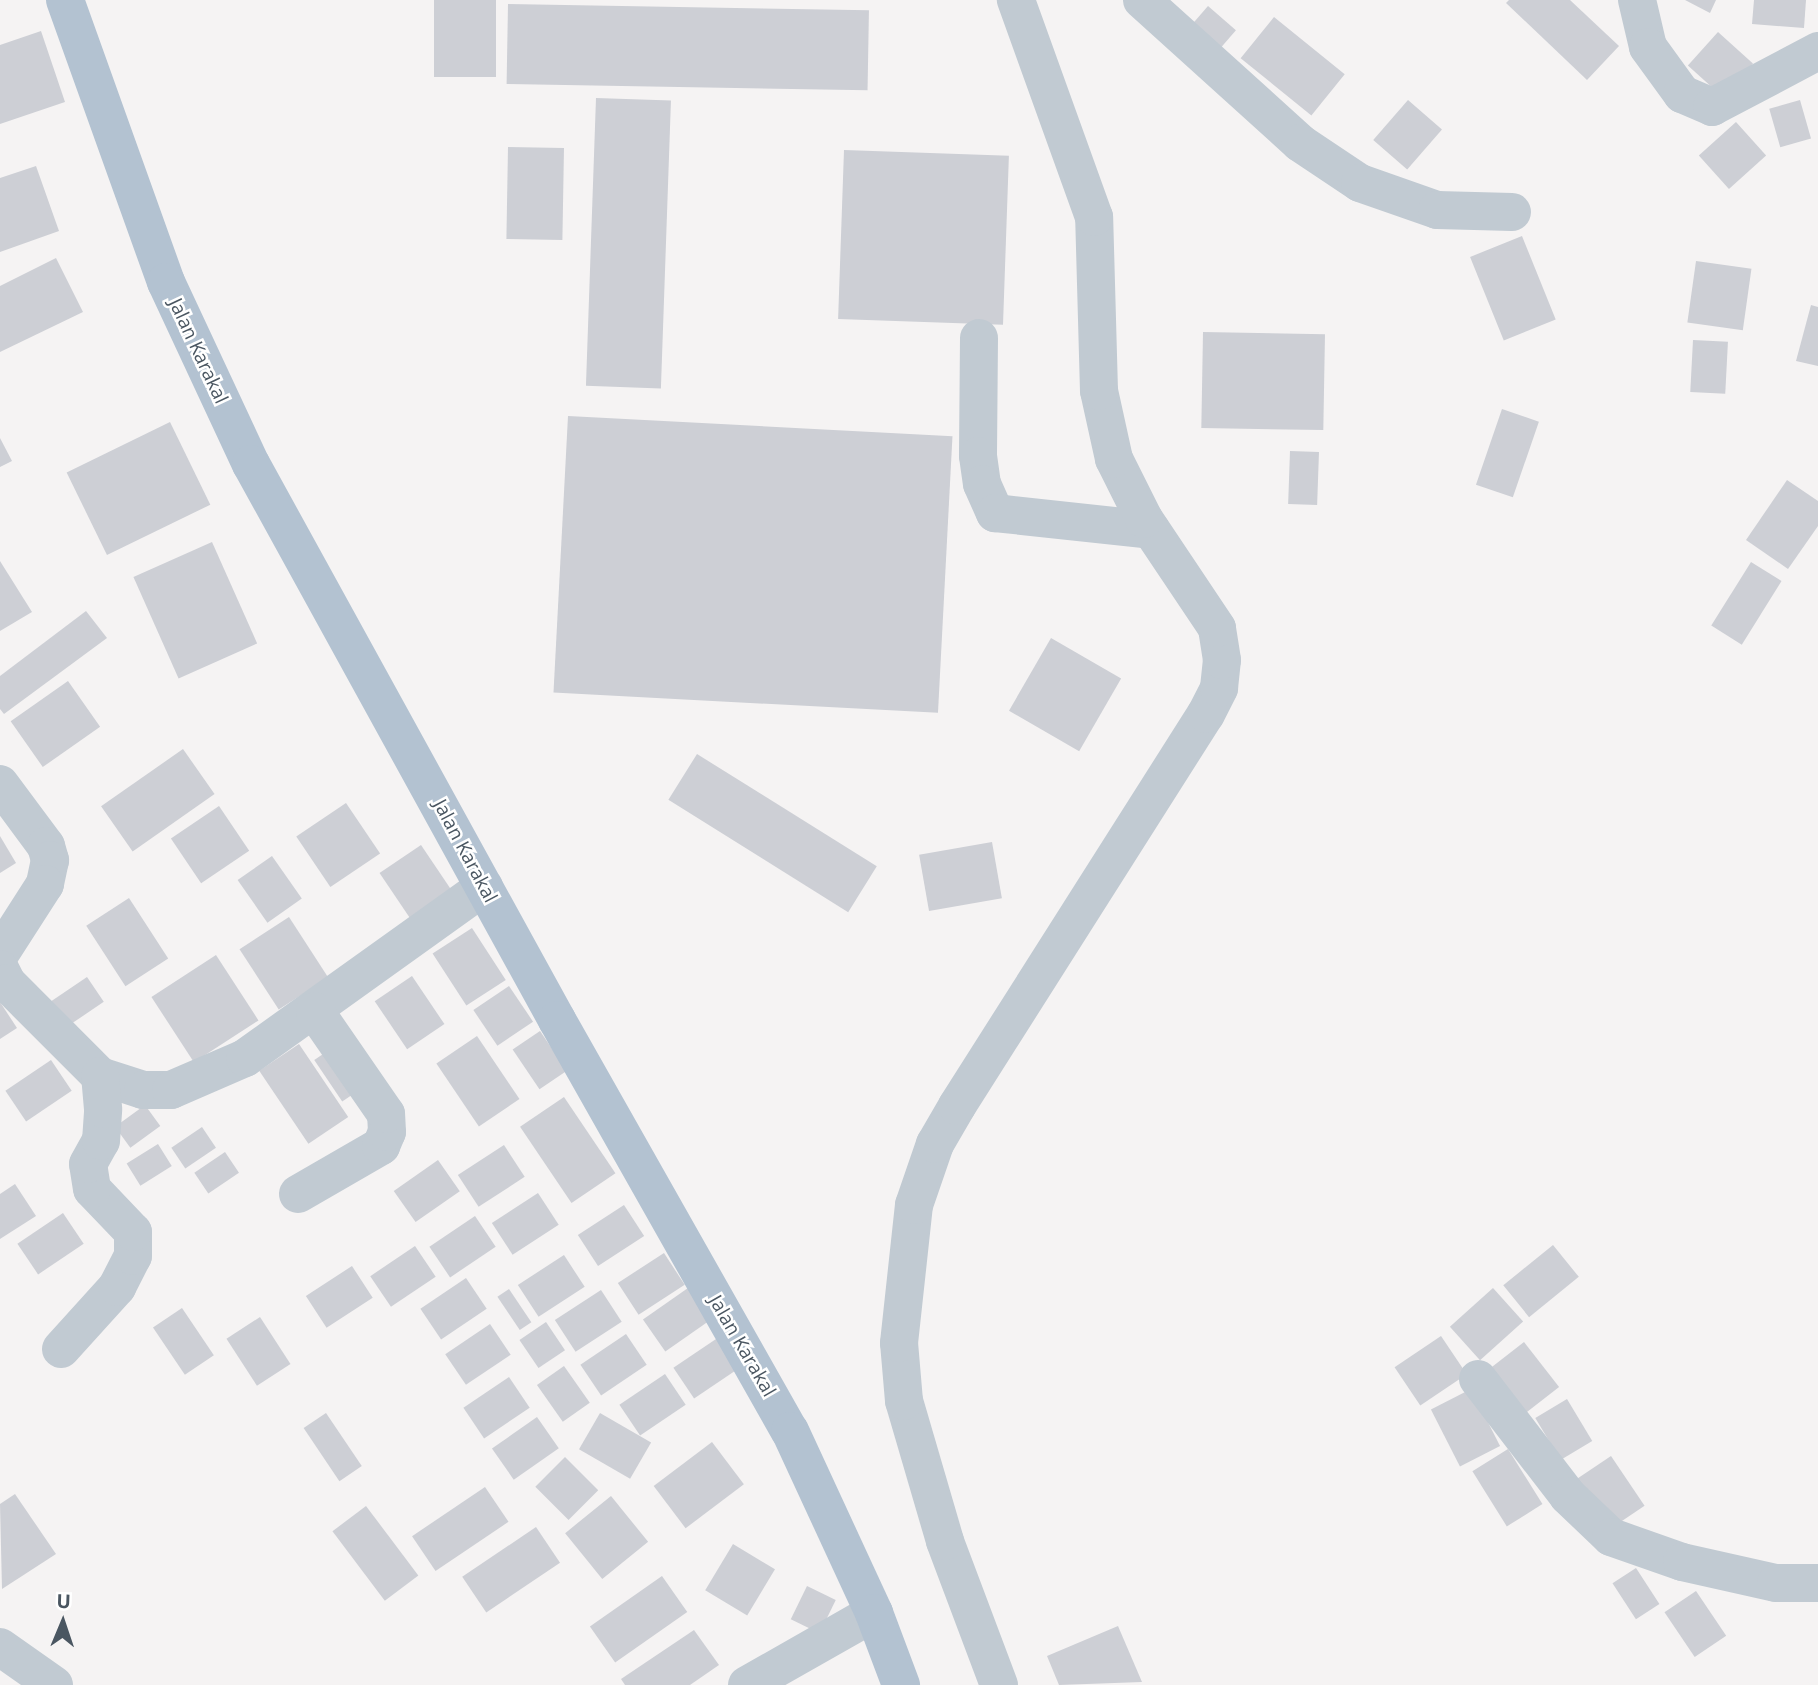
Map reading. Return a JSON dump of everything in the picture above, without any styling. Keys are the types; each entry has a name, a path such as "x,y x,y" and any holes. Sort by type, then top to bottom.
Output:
{"main road":[{"name":"Jalan Karakal","path":"65,0 166,282 245,452 484,887 790,1431 874,1613 901,1685"}],"street":[{"path":"999,1685 945,1541 904,1401 899,1343 905,1259 914,1205 935,1144 1187,747 1219,688 1222,660 1217,628 1125,487 1104,422 1094,217 1016,0"},
{"path":"1142,0 1300,143 1352,178 1437,210 1512,212"},
{"path":"1637,0 1648,47 1682,94 1712,107 1818,51"},
{"path":"979,338 978,456 982,484 995,513 1151,530"},
{"path":"0,784 46,846 50,860 45,884 0,954"},
{"path":"0,969 8,982 100,1076 143,1090 171,1090 222,1071 315,1011 484,887"},
{"path":"298,1194 381,1146 387,1132 386,1114 315,1011"},
{"path":"61,1349 117,1287 133,1256 133,1232 92,1189 88,1164 101,1141 103,1109 100,1076"},
{"path":"1478,1379 1568,1496 1611,1537 1682,1562 1776,1583 1818,1583"},
{"path":"747,1685 874,1613"},
{"path":"0,1647 54,1685"}],"building":[{"path":"434,0 496,0 496,77 434,77"},
{"path":"1509,0 1570,0 1619,46 1587,80 1506,3"},
{"path":"1685,0 1716,0 1710,13"},
{"path":"1754,0 1806,0 1804,28 1752,24"},
{"path":"508,4 869,10 868,90 507,84"},
{"path":"1208,6 1236,30 1216,53 1188,29"},
{"path":"1274,17 1345,74 1311,115 1241,58"},
{"path":"41,31 65,102 0,124 0,45"},
{"path":"1718,32 1753,63 1723,97 1688,65"},
{"path":"596,98 671,101 661,388 586,386"},
{"path":"1408,100 1442,130 1407,170 1373,140"},
{"path":"1800,100 1811,138 1780,147 1769,109"},
{"path":"1736,122 1766,155 1729,189 1699,155"},
{"path":"508,147 564,148 562,240 506,239"},
{"path":"844,150 1009,156 1003,325 838,319"},
{"path":"36,166 59,231 0,252 0,178"},
{"path":"1522,236 1556,319 1504,340 1470,257"},
{"path":"56,258 83,312 0,352 0,286"},
{"path":"1696,261 1751,269 1743,330 1687,322"},
{"path":"1811,305 1818,307 1818,366 1796,361"},
{"path":"1203,332 1325,334 1323,430 1201,428"},
{"path":"1693,340 1728,342 1725,394 1690,392"},
{"path":"1502,409 1539,422 1513,497 1476,485"},
{"path":"568,416 952,436 938,713 554,693"},
{"path":"170,422 210,505 107,555 67,472"},
{"path":"0,438 12,461 0,467"},
{"path":"1290,451 1319,452 1317,505 1288,504"},
{"path":"1787,480 1818,501 1818,526 1788,569 1746,540"},
{"path":"212,542 257,643 179,678 133,577"},
{"path":"0,561 32,612 0,631"},
{"path":"1751,562 1782,581 1742,645 1711,626"},
{"path":"86,611 107,638 4,714 0,709 0,676"},
{"path":"1051,638 1121,678 1079,751 1009,711"},
{"path":"68,681 100,727 43,767 11,721"},
{"path":"183,749 215,794 133,851 101,806"},
{"path":"697,754 877,866 848,912 668,800"},
{"path":"346,803 380,854 330,887 296,837"},
{"path":"219,806 249,851 201,883 171,838"},
{"path":"0,836 16,863 0,873"},
{"path":"992,842 1002,898 929,911 919,855"},
{"path":"421,845 455,895 413,923 380,873"},
{"path":"272,856 302,899 267,923 238,880"},
{"path":"129,898 168,958 125,986 86,926"},
{"path":"289,917 328,977 279,1010 240,949"},
{"path":"472,928 506,980 466,1006 433,954"},
{"path":"216,955 258,1020 194,1062 151,997"},
{"path":"412,976 444,1024 407,1049 375,1001"},
{"path":"87,977 104,1002 66,1027 50,1002"},
{"path":"509,986 533,1022 497,1046 473,1010"},
{"path":"0,1002 17,1028 0,1039"},
{"path":"540,1031 567,1071 539,1089 513,1049"},
{"path":"477,1036 519,1099 479,1126 436,1063"},
{"path":"299,1044 348,1117 308,1144 259,1071"},
{"path":"335,1046 363,1087 342,1101 314,1060"},
{"path":"51,1060 72,1091 26,1121 5,1091"},
{"path":"564,1097 615,1173 572,1203 520,1127"},
{"path":"145,1105 160,1126 130,1148 115,1127"},
{"path":"202,1127 216,1148 185,1168 171,1148"},
{"path":"158,1144 172,1166 140,1186 127,1164"},
{"path":"504,1145 525,1177 479,1207 458,1175"},
{"path":"225,1152 239,1173 208,1193 194,1173"},
{"path":"438,1160 460,1191 416,1222 394,1191"},
{"path":"15,1184 36,1216 0,1239 0,1194"},
{"path":"538,1193 559,1225 513,1255 492,1223"},
{"path":"624,1205 644,1236 598,1266 578,1235"},
{"path":"63,1213 84,1244 38,1274 17,1244"},
{"path":"475,1216 496,1247 450,1277 429,1247"},
{"path":"1553,1245 1579,1277 1529,1317 1503,1285"},
{"path":"415,1246 436,1277 391,1307 370,1276"},
{"path":"664,1253 685,1285 639,1315 618,1283"},
{"path":"564,1255 585,1287 539,1317 518,1285"},
{"path":"352,1266 373,1298 327,1328 306,1296"},
{"path":"466,1278 487,1309 441,1339 420,1309"},
{"path":"688,1288 710,1320 665,1351 643,1320"},
{"path":"1493,1288 1523,1321 1480,1360 1450,1327"},
{"path":"509,1289 531,1322 520,1330 497,1297"},
{"path":"601,1290 622,1322 576,1352 555,1320"},
{"path":"182,1308 214,1355 185,1375 153,1328"},
{"path":"260,1317 290,1364 257,1386 226,1339"},
{"path":"546,1322 565,1350 538,1368 519,1340"},
{"path":"490,1324 511,1355 466,1385 445,1354"},
{"path":"626,1334 647,1365 601,1395 580,1365"},
{"path":"1441,1336 1467,1374 1420,1405 1395,1367"},
{"path":"719,1337 740,1368 694,1398 673,1368"},
{"path":"1524,1342 1559,1387 1526,1413 1491,1368"},
{"path":"564,1366 590,1403 563,1422 537,1385"},
{"path":"665,1374 686,1405 640,1435 619,1405"},
{"path":"509,1377 530,1408 484,1438 463,1408"},
{"path":"1471,1389 1500,1446 1460,1466 1431,1409"},
{"path":"1567,1399 1592,1441 1561,1460 1535,1418"},
{"path":"326,1413 362,1466 339,1481 304,1428"},
{"path":"600,1413 651,1442 630,1479 579,1449"},
{"path":"537,1417 559,1448 514,1480 492,1449"},
{"path":"712,1442 744,1484 686,1528 654,1486"},
{"path":"1508,1449 1542,1504 1507,1526 1472,1471"},
{"path":"1611,1456 1645,1506 1608,1530 1575,1481"},
{"path":"565,1457 598,1490 569,1520 535,1487"},
{"path":"485,1487 508,1522 436,1571 412,1536"},
{"path":"15,1494 56,1554 2,1589 0,1504"},
{"path":"611,1496 648,1542 602,1579 565,1533"},
{"path":"366,1506 418,1575 385,1601 332,1531"},
{"path":"536,1527 560,1563 486,1612 462,1577"},
{"path":"733,1544 775,1569 747,1616 705,1590"},
{"path":"1636,1568 1659,1604 1636,1619 1613,1583"},
{"path":"662,1576 687,1612 615,1663 590,1626"},
{"path":"807,1586 836,1600 820,1633 791,1619"},
{"path":"1696,1591 1726,1636 1695,1657 1664,1612"},
{"path":"1118,1626 1142,1682 1059,1685 1047,1656"},
{"path":"694,1630 719,1665 690,1685 625,1685 621,1679"}]}
